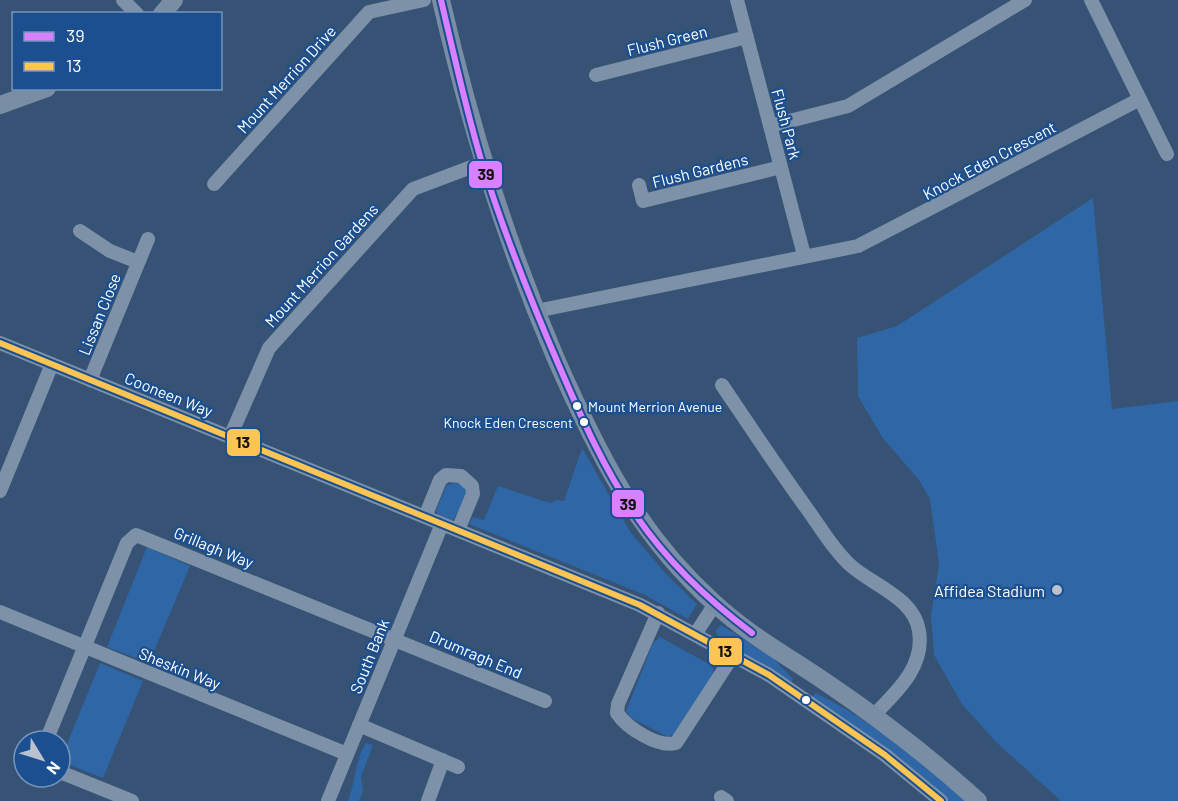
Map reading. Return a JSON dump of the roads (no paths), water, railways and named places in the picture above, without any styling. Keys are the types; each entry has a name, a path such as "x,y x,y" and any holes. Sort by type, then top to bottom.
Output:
{"street":[{"path":"123,0 135,12"},
{"path":"164,12 174,0"},
{"name":"Mount Merrion Drive","path":"214,184 369,12 424,0"},
{"path":"441,0 482,163 536,311 578,408 616,485 662,550 715,604 758,638 874,715 978,801"},
{"name":"Flush Park","path":"737,0 804,255"},
{"path":"770,126 849,106 1025,0"},
{"path":"1091,0 1167,154"},
{"name":"Flush Green","path":"596,75 747,37"},
{"path":"0,105 41,90"},
{"name":"Knock Eden Crescent","path":"536,311 804,255 858,246 874,240 1140,99"},
{"name":"Mount Merrion Gardens","path":"230,437 269,348 413,189 482,163"},
{"name":"Flush Gardens","path":"639,185 643,201 781,167"},
{"name":"Lissan Close","path":"80,231 110,251 138,262"},
{"name":"Lissan Close","path":"90,380 148,239"},
{"name":"Cooneen Way","path":"0,344 658,613 734,654"},
{"path":"0,491 52,364"},
{"path":"722,385 836,549 862,575 902,601 915,617 920,644 917,660 909,676 874,715"},
{"path":"425,517 440,480 446,475 461,476 472,486 472,494 458,530"},
{"name":"South Bank","path":"328,801 442,524"},
{"name":"Grillagh Way","path":"85,647 127,543 136,535 394,638"},
{"path":"696,633 715,604"},
{"name":"Sheskin Way","path":"0,612 347,754"},
{"path":"658,613 618,704 617,713 623,722 660,742 668,745 676,743 734,654 851,731 934,799"},
{"name":"Drumragh End","path":"394,638 544,701"},
{"path":"51,729 85,647"},
{"path":"359,726 458,766"},
{"path":"428,801 443,760"},
{"path":"72,777 132,801"}],"place":[{"name":"Mount Merrion Avenue","path":"577,406"},
{"name":"Knock Eden Crescent","path":"584,422"},
{"name":"Affidea Stadium","path":"1057,590"}]}
